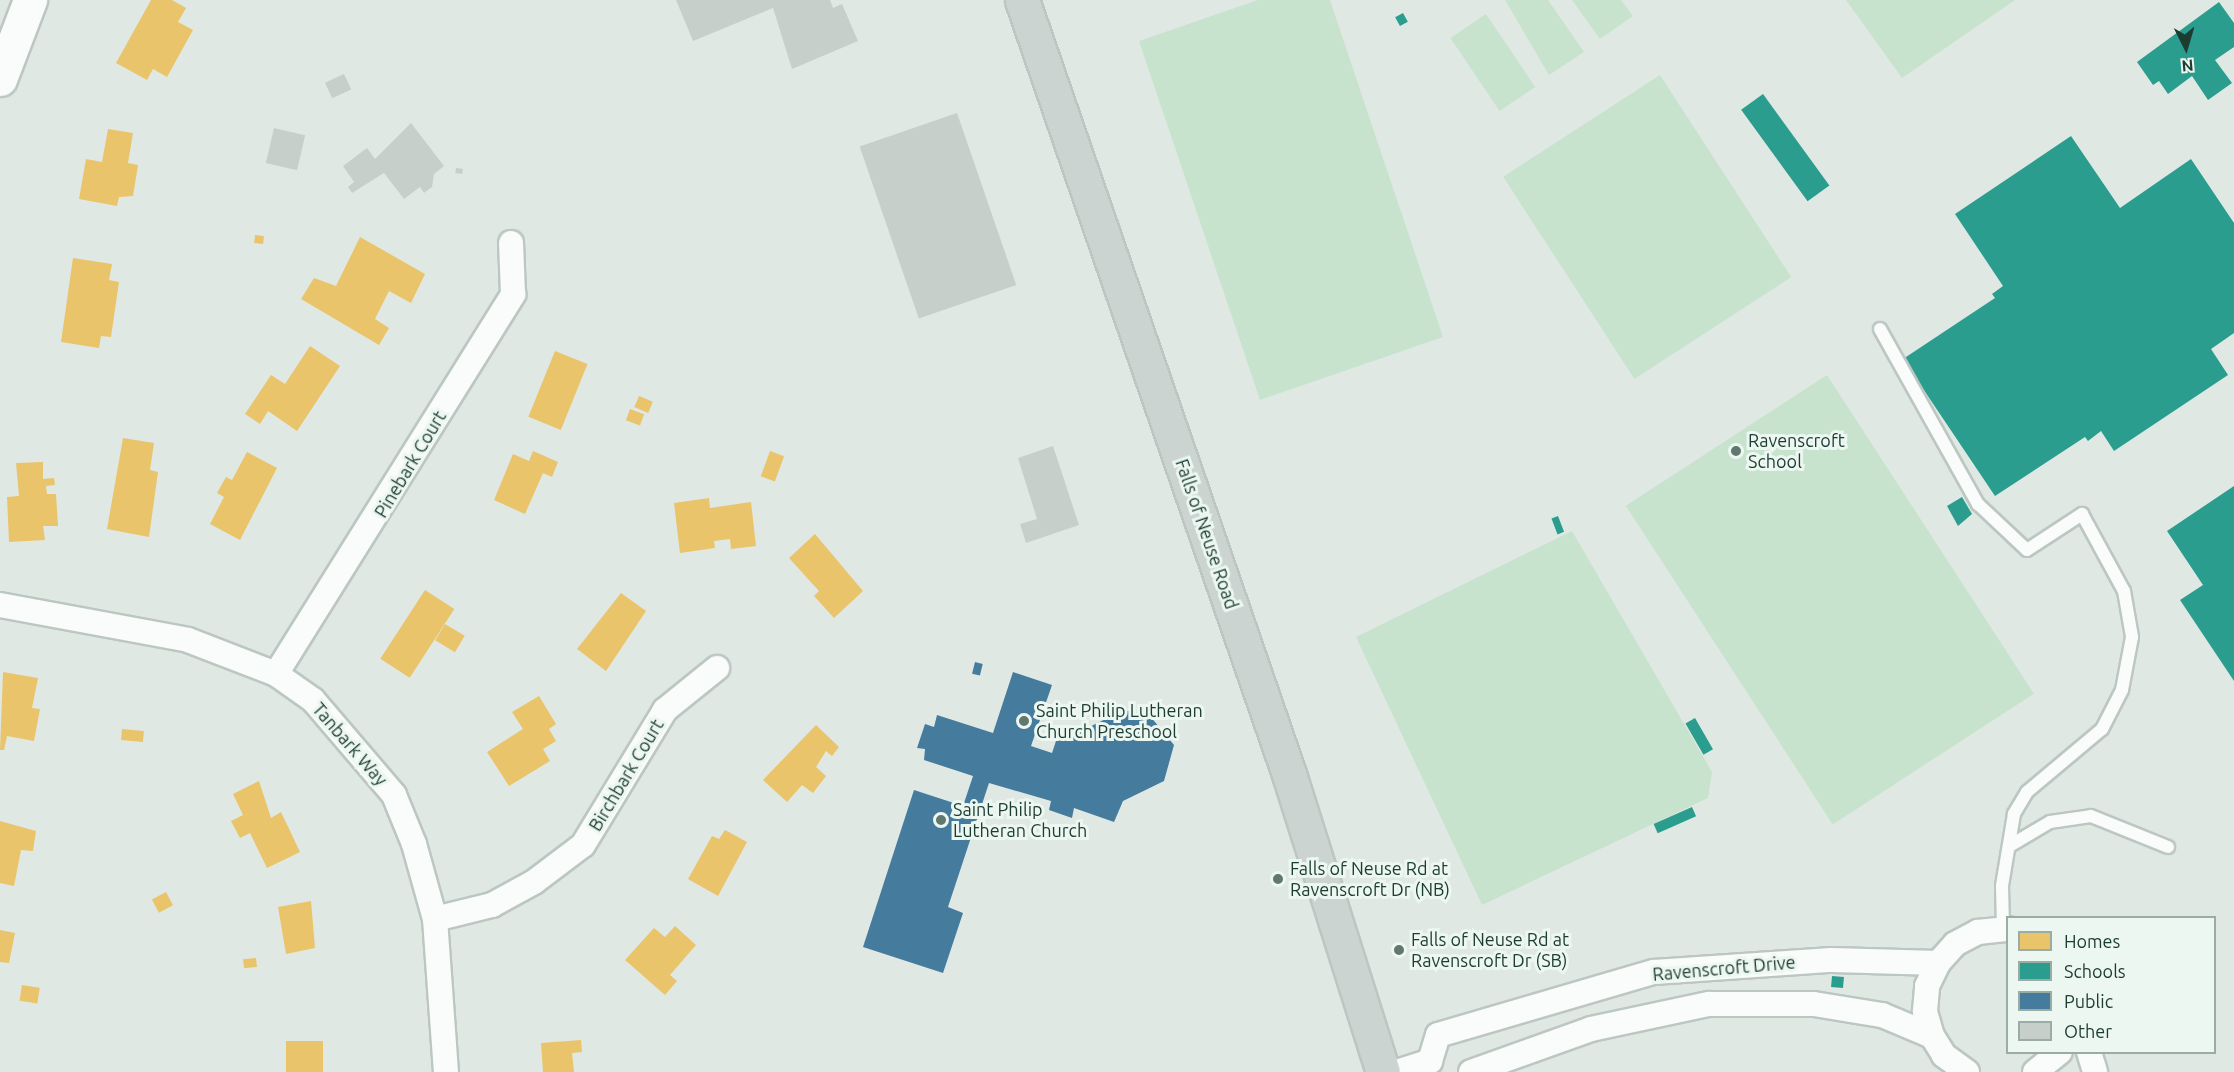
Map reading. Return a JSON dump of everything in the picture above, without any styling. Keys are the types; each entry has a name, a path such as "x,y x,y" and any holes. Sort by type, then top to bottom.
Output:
{"main road":[{"name":"Falls of Neuse Road","path":"1022,0 1285,763 1383,1072"}],"street":[{"path":"0,78 30,0"},
{"name":"Pinebark Court","path":"276,674 513,294 510,243"},
{"name":"Tanbark Way","path":"0,605 188,640 276,674 313,700 394,795 435,919 446,1072"},
{"name":"Birchbark Court","path":"435,919 492,904 534,882 583,845 665,710 717,668"},
{"name":"Ravenscroft Drive","path":"1967,1072 1944,1055 1932,1036 1925,1011 1938,963 1955,944 1978,932 2005,929"},
{"path":"1798,1002 1799,961"},
{"name":"Ravenscroft Drive","path":"1397,1072 1437,1067 1438,1035 1570,993 1676,968 1799,961 1938,963"},
{"name":"Ravenscroft Drive","path":"1471,1072 1632,1018 1709,1004 1798,1002 1882,1015 1932,1036"},
{"path":"2036,1072 2059,1054"},
{"path":"2089,1054 2096,1072"}],"lane":[{"path":"1880,329 1978,504 2027,550 2082,514 2124,591 2132,637 2122,690 2102,729 2027,792 2014,814 2011,845 2002,886 2005,929"},
{"path":"2011,845 2050,822 2091,816 2168,847"}],"green space":[{"path":"1258,0 1330,0 1443,337 1260,400 1139,41"},
{"path":"1505,0 1548,0 1584,52 1549,75"},
{"path":"1572,0 1621,0 1633,16 1600,39"},
{"path":"1846,0 2015,0 1902,78"},
{"path":"1486,14 1535,87 1500,111 1450,38"},
{"path":"1660,75 1791,277 1634,379 1503,177"},
{"path":"1827,375 2034,694 1833,824 1626,506"},
{"path":"1572,531 1712,772 1708,798 1482,905 1356,637"}],"building: Homes":[{"path":"151,0 172,0 186,8 178,22 193,30 167,77 153,69 147,80 116,63"},
{"path":"108,129 133,133 128,163 138,165 133,196 119,197 117,206 79,199 86,159 102,162"},
{"path":"255,235 264,236 263,244 254,243"},
{"path":"360,237 425,274 411,303 389,291 375,319 389,328 379,345 301,299 314,278 336,286"},
{"path":"73,258 112,264 109,280 119,282 111,337 101,336 99,348 61,342"},
{"path":"310,346 340,366 297,431 268,411 260,424 245,414 271,375 285,384"},
{"path":"555,351 587,364 561,430 528,417"},
{"path":"639,396 653,402 648,413 634,407"},
{"path":"630,409 644,414 640,425 626,420"},
{"path":"123,438 154,443 150,470 158,472 149,537 107,529"},
{"path":"533,451 558,462 552,477 543,473 525,514 494,500 513,454 529,461"},
{"path":"770,451 784,456 775,482 761,476"},
{"path":"247,452 277,468 240,540 210,524 224,497 217,493 226,477 232,480"},
{"path":"43,462 43,479 54,478 55,485 46,486 47,494 56,494 58,526 43,526 45,540 9,542 7,497 19,496 16,463"},
{"path":"709,498 710,508 751,502 756,546 731,549 730,539 714,541 715,548 680,553 674,503"},
{"path":"815,534 863,591 834,618 814,596 819,591 789,558"},
{"path":"425,590 454,609 410,678 380,659"},
{"path":"621,593 646,611 606,671 577,649"},
{"path":"445,624 465,636 455,652 435,640"},
{"path":"3,672 38,678 32,708 40,709 34,741 7,736 4,750 0,750"},
{"path":"539,696 556,724 549,729 556,741 543,749 550,761 509,786 487,752 523,729 512,712"},
{"path":"816,725 839,747 832,756 826,751 816,767 826,776 813,793 802,785 787,802 763,780"},
{"path":"122,729 144,731 143,742 121,740"},
{"path":"259,781 271,818 281,812 300,852 267,868 250,833 240,838 231,821 243,815 233,794"},
{"path":"0,821 36,831 33,851 21,850 14,886 0,883"},
{"path":"725,830 747,842 718,896 688,879 712,836 719,839"},
{"path":"166,892 173,905 159,913 152,900"},
{"path":"311,901 315,948 286,954 278,907"},
{"path":"675,926 696,945 670,975 677,981 665,995 625,960 654,928 665,937"},
{"path":"0,930 15,933 9,963 0,962"},
{"path":"256,958 257,967 244,968 243,959"},
{"path":"22,985 40,988 37,1004 19,1001"},
{"path":"581,1040 582,1052 572,1053 574,1072 543,1072 541,1043"},
{"path":"286,1041 323,1041 323,1072 286,1072"}],"building: Schools":[{"path":"2219,2 2234,23 2234,47 2215,60 2232,83 2208,100 2192,76 2168,94 2159,81 2153,85 2137,62"},
{"path":"1403,13 1408,22 1400,26 1395,17"},
{"path":"1763,94 1829,185 1808,201 1741,110"},
{"path":"2071,136 2120,208 2191,159 2234,223 2234,333 2211,349 2228,375 2114,451 2101,431 2088,441 2085,437 1995,496 1903,359 1995,298 1992,294 2003,286 1955,214"},
{"path":"2234,486 2234,681 2180,600 2203,585 2167,531"},
{"path":"1962,497 1972,514 1958,526 1947,506"},
{"path":"1558,516 1564,532 1558,534 1551,519"},
{"path":"1695,718 1713,749 1703,755 1685,724"},
{"path":"1692,807 1696,816 1658,833 1654,824"},
{"path":"1832,976 1844,977 1843,988 1831,987"}],"building: Public":[{"path":"975,662 983,664 980,676 972,674"},
{"name":"Saint Philip Lutheran Church","path":"1013,672 1052,685 1031,746 1052,753 1060,729 1075,734 1124,710 1150,716 1174,745 1164,781 1123,801 1114,822 1074,808 1072,818 1049,810 1051,801 989,783 948,907 963,913 943,973 863,947 914,790 963,806 973,776 924,760 925,749 917,748 925,724 934,727 937,715 993,733"}],"building: Other":[{"path":"676,0 830,0 833,8 842,4 858,41 792,69 773,8 693,41"},
{"path":"344,74 351,89 332,98 325,83"},
{"path":"957,113 1016,285 919,319 860,147"},
{"path":"411,123 444,166 434,174 432,187 424,193 420,187 404,199 384,173 352,193 348,187 354,182 343,166 367,148 375,159"},
{"path":"274,128 305,135 297,170 266,163"},
{"path":"456,168 463,169 462,174 455,173"},
{"path":"1053,446 1079,525 1026,543 1020,524 1037,519 1018,458"}],"place":[{"name":"Ravenscroft School","path":"1736,451"},
{"name":"Saint Philip Lutheran Church Preschool","path":"1024,721"},
{"name":"Saint Philip Lutheran Church","path":"941,820"},
{"name":"Falls of Neuse Rd at Ravenscroft Dr (NB)","path":"1278,879"},
{"name":"Falls of Neuse Rd at Ravenscroft Dr (SB)","path":"1399,950"}]}
